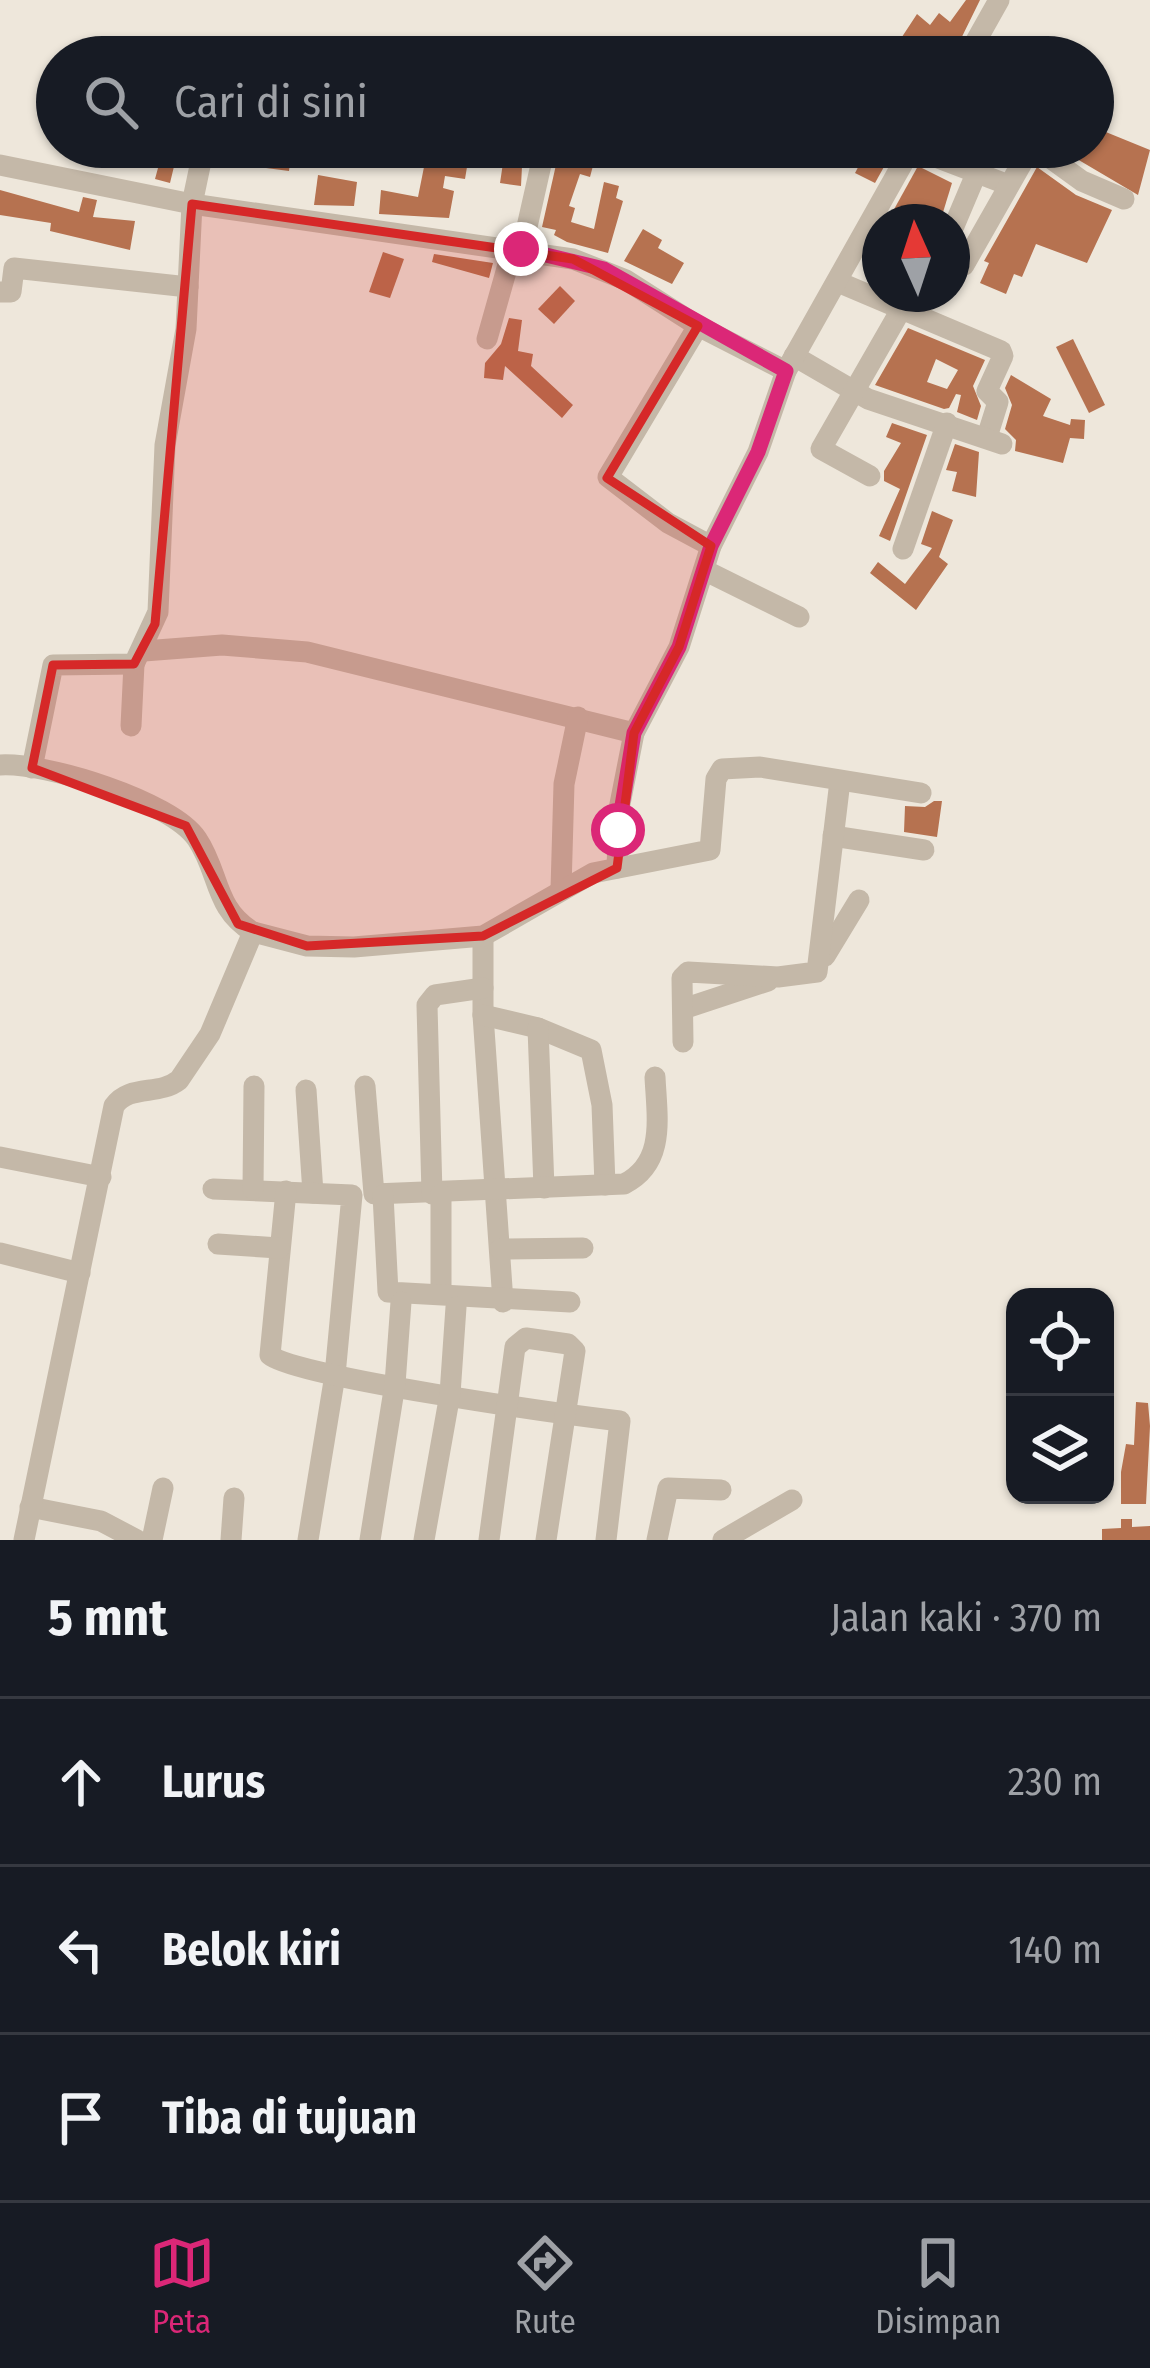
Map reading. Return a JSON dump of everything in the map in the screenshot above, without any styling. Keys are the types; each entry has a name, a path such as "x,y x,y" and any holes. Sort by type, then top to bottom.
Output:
{"street":[{"path":"979,36 999,0"},
{"path":"0,165 193,204 517,248 604,269 698,326 855,394 994,441 998,402 987,391 1003,353 926,312"},
{"path":"131,726 139,658 158,612 165,446 200,168"},
{"path":"488,339 539,168"},
{"path":"617,868 619,809 634,733 679,647 711,546 758,452 790,364 900,168"},
{"path":"962,168 1006,184"},
{"path":"970,254 1018,168"},
{"path":"1063,168 1124,199"},
{"path":"963,204 976,174"},
{"path":"0,292 11,292 14,268 188,287"},
{"path":"838,282 862,289"},
{"path":"870,476 821,449 901,312"},
{"path":"698,326 608,477 668,523 711,546"},
{"path":"903,549 947,423"},
{"path":"704,570 799,617"},
{"path":"32,768 53,664 139,658 222,645 308,652 634,733"},
{"path":"561,889 564,784 578,717"},
{"path":"0,765 32,768 102,788 186,826 208,862 221,904 253,932 307,946 354,947 483,936 561,889 617,868 710,850 716,779 722,769 760,767 921,793"},
{"path":"821,962 840,782"},
{"path":"833,836 924,850"},
{"path":"683,1042 682,979 688,972 816,974 866,900 828,896"},
{"path":"23,1540 117,1100 179,1080 210,1034 253,932"},
{"path":"483,936 483,1015 502,1302"},
{"path":"683,1009 778,977"},
{"path":"424,1540 449,1394 448,1300 427,1005 435,994 483,988"},
{"path":"483,1015 538,1028 591,1050 602,1106 605,1185"},
{"path":"538,1028 544,1188"},
{"path":"365,1087 374,1194 496,1192 605,1185 640,1176 655,1153 656,1077"},
{"path":"253,1189 254,1086"},
{"path":"306,1090 313,1193"},
{"path":"0,1157 101,1177"},
{"path":"213,1189 352,1195 334,1376 308,1540"},
{"path":"286,1191 270,1355 286,1365 334,1376 620,1421 605,1540"},
{"path":"383,1195 388,1292 448,1300 570,1302"},
{"path":"218,1244 279,1248"},
{"path":"500,1249 583,1248"},
{"path":"0,1253 80,1273"},
{"path":"370,1540 395,1384 400,1302"},
{"path":"488,1540 519,1341 547,1341 575,1351 546,1540"},
{"path":"152,1540 163,1488"},
{"path":"657,1540 668,1488 721,1490"},
{"path":"231,1540 234,1498"},
{"path":"723,1540 792,1500"},
{"path":"30,1507 101,1521 137,1540"}],"highlighted area":[{"path":"192,204 573,259 698,326 607,478 711,546 679,647 634,733 617,868 483,936 307,946 238,924 186,826 32,768 53,665 134,664 155,624"}],"building":[{"path":"966,0 980,0 962,36 903,36 917,14 930,25 939,13 950,22"},
{"path":"1114,135 1150,150 1138,195 1092,168 1114,168"},
{"path":"158,168 174,168 170,183 155,179"},
{"path":"424,168 467,168 465,179 445,176 443,188 454,191 449,218 379,214 381,190 418,197"},
{"path":"502,168 522,168 521,186 500,183"},
{"path":"555,168 592,168 590,177 580,174 569,206 575,208 571,222 594,229 604,182 619,186 616,198 623,201 608,253 567,242 554,235 556,230 542,227"},
{"path":"858,168 883,168 875,183 855,173"},
{"path":"917,168 952,183 946,204 897,204"},
{"path":"1036,168 1076,195 1112,210 1087,263 1036,244 1022,277 1014,274 1006,294 980,283 989,263 984,261"},
{"path":"318,175 357,182 354,206 314,205"},
{"path":"0,190 79,212 83,197 97,200 93,217 135,221 130,250 50,231 51,223 0,215"},
{"path":"643,229 662,240 658,248 684,263 672,284 624,261"},
{"path":"383,252 404,259 390,298 369,292"},
{"path":"434,254 493,263 489,278 432,262"},
{"path":"560,286 575,301 554,324 538,309"},
{"path":"509,318 522,320 518,351 533,354 531,366 573,405 562,418 505,366 503,380 484,378 485,363 501,344"},
{"path":"908,328 985,360 973,386 981,406 977,420 957,412 961,395 956,394 944,409 875,385","holes":["936,359 958,370 947,389 927,382"]},
{"path":"1073,339 1105,405 1089,413 1056,347"},
{"path":"1011,375 1051,399 1043,416 1070,425 1071,419 1085,420 1084,439 1070,438 1063,463 1015,451 1016,440 1005,429 1012,405 1005,388"},
{"path":"892,423 927,435 890,541 879,536 900,489 884,481 884,471 901,443 886,437"},
{"path":"955,444 979,452 976,497 952,491 957,472 946,470"},
{"path":"932,511 953,520 939,557 948,564 916,610 870,573 878,562 905,584 932,548 921,544"},
{"path":"942,801 937,837 904,832 905,806 925,807"},
{"path":"1136,1402 1148,1403 1146,1504 1121,1504 1121,1472 1126,1444 1134,1445"},
{"path":"1121,1519 1132,1519 1132,1527 1150,1526 1150,1540 1102,1540 1102,1529 1121,1528"}],"route":[{"path":"521,249 604,269 698,326 786,371 758,452 711,546 679,647 634,733 618,830"}]}
